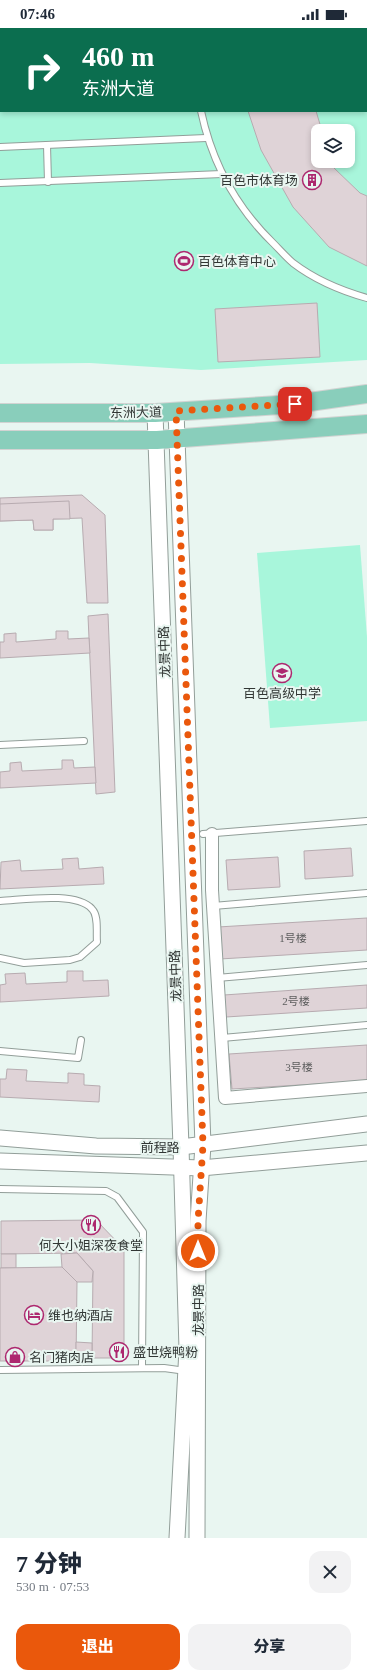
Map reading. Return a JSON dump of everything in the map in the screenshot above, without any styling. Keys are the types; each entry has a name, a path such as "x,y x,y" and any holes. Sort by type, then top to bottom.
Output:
{"main road":[{"name":"东洲大道","path":"0,413 155,413 295,404 367,394"},
{"path":"0,440 157,440 367,424"}],"street":[{"name":"龙景中路","path":"176,411 203,1145 198,1221 197,1538"},
{"name":"龙景中路","path":"155,413 181,1147 187,1371 177,1538"},
{"path":"207,834 226,1098 367,1086"},
{"name":"前程路","path":"0,1138 96,1146 181,1147 367,1124"},
{"name":"前程路","path":"0,1160 201,1168 367,1153"}],"lane":[{"path":"201,112 206,138 222,174 253,223 293,263 341,290 367,298"},
{"path":"0,147 206,138"},
{"path":"47,145 48,182"},
{"path":"0,184 222,174"},
{"path":"0,745 84,741"},
{"path":"207,834 367,821"},
{"path":"213,906 367,893"},
{"path":"0,901 72,898 85,903 93,909 96,917 97,942 80,957 70,960 24,963 0,958"},
{"path":"217,978 367,965"},
{"path":"222,1038 367,1025"},
{"path":"0,1051 78,1058 81,1040"},
{"path":"0,1189 106,1191 113,1194 122,1203 143,1232 142,1368"},
{"path":"0,1370 142,1368 187,1371"}],"green space":[{"name":"百色体育中心","path":"0,112 367,112 367,360 201,370 90,363 0,364"},
{"path":"360,545 367,637 367,721 270,728 257,553"}],"building":[{"name":"百色市体育场","path":"248,112 316,112 320,124 311,124 311,168 334,168 360,193 367,196 367,266 329,247 293,207 261,150"},
{"path":"317,303 320,357 218,362 215,309"},
{"path":"82,495 105,515 108,603 87,603 82,518 53,519 53,530 34,530 33,520 0,521 0,498"},
{"path":"69,501 70,519 53,519 53,530 34,530 33,520 0,521 0,504"},
{"path":"108,614 115,792 96,794 88,616"},
{"path":"56,631 68,631 68,639 89,638 90,653 0,658 0,642 4,642 4,634 16,633 16,642 56,639"},
{"path":"62,760 73,760 74,768 95,767 96,783 0,788 0,772 10,771 10,763 21,762 22,771 62,769"},
{"path":"351,848 353,876 305,879 304,851"},
{"path":"278,857 280,887 228,890 226,860"},
{"path":"78,858 79,869 103,867 104,884 0,889 1,862 20,860 21,871 63,869 62,859"},
{"path":"367,918 367,950 220,959 218,927"},
{"path":"67,971 83,971 83,981 108,980 109,996 0,1002 0,985 6,984 5,974 25,973 26,984 67,982"},
{"path":"367,985 367,1008 226,1017 224,995"},
{"path":"367,1045 367,1081 232,1089 229,1054"},
{"path":"7,1069 27,1070 26,1081 68,1083 68,1073 84,1074 84,1085 100,1086 99,1102 0,1097 0,1079 6,1079"},
{"path":"96,1220 124,1249 124,1358 92,1358 93,1271 77,1253 1,1254 1,1221"},
{"path":"77,1253 93,1271 92,1282 77,1282 62,1267 61,1254"},
{"path":"1,1254 16,1254 16,1268 1,1268"},
{"path":"62,1267 77,1282 76,1361 0,1361 0,1268"},
{"path":"76,1342 92,1343 92,1358 76,1358"}],"place":[{"name":"百色市体育场","path":"312,180"},
{"name":"百色体育中心","path":"184,261"},
{"name":"百色高级中学","path":"282,673"},
{"name":"何大小姐深夜食堂","path":"91,1225"},
{"name":"维也纳酒店","path":"34,1315"},
{"name":"盛世烧鸭粉","path":"119,1352"},
{"name":"名门猪肉店","path":"15,1357"}],"route":[{"path":"198,1251 198,1221 203,1145 176,411 295,404"}]}
